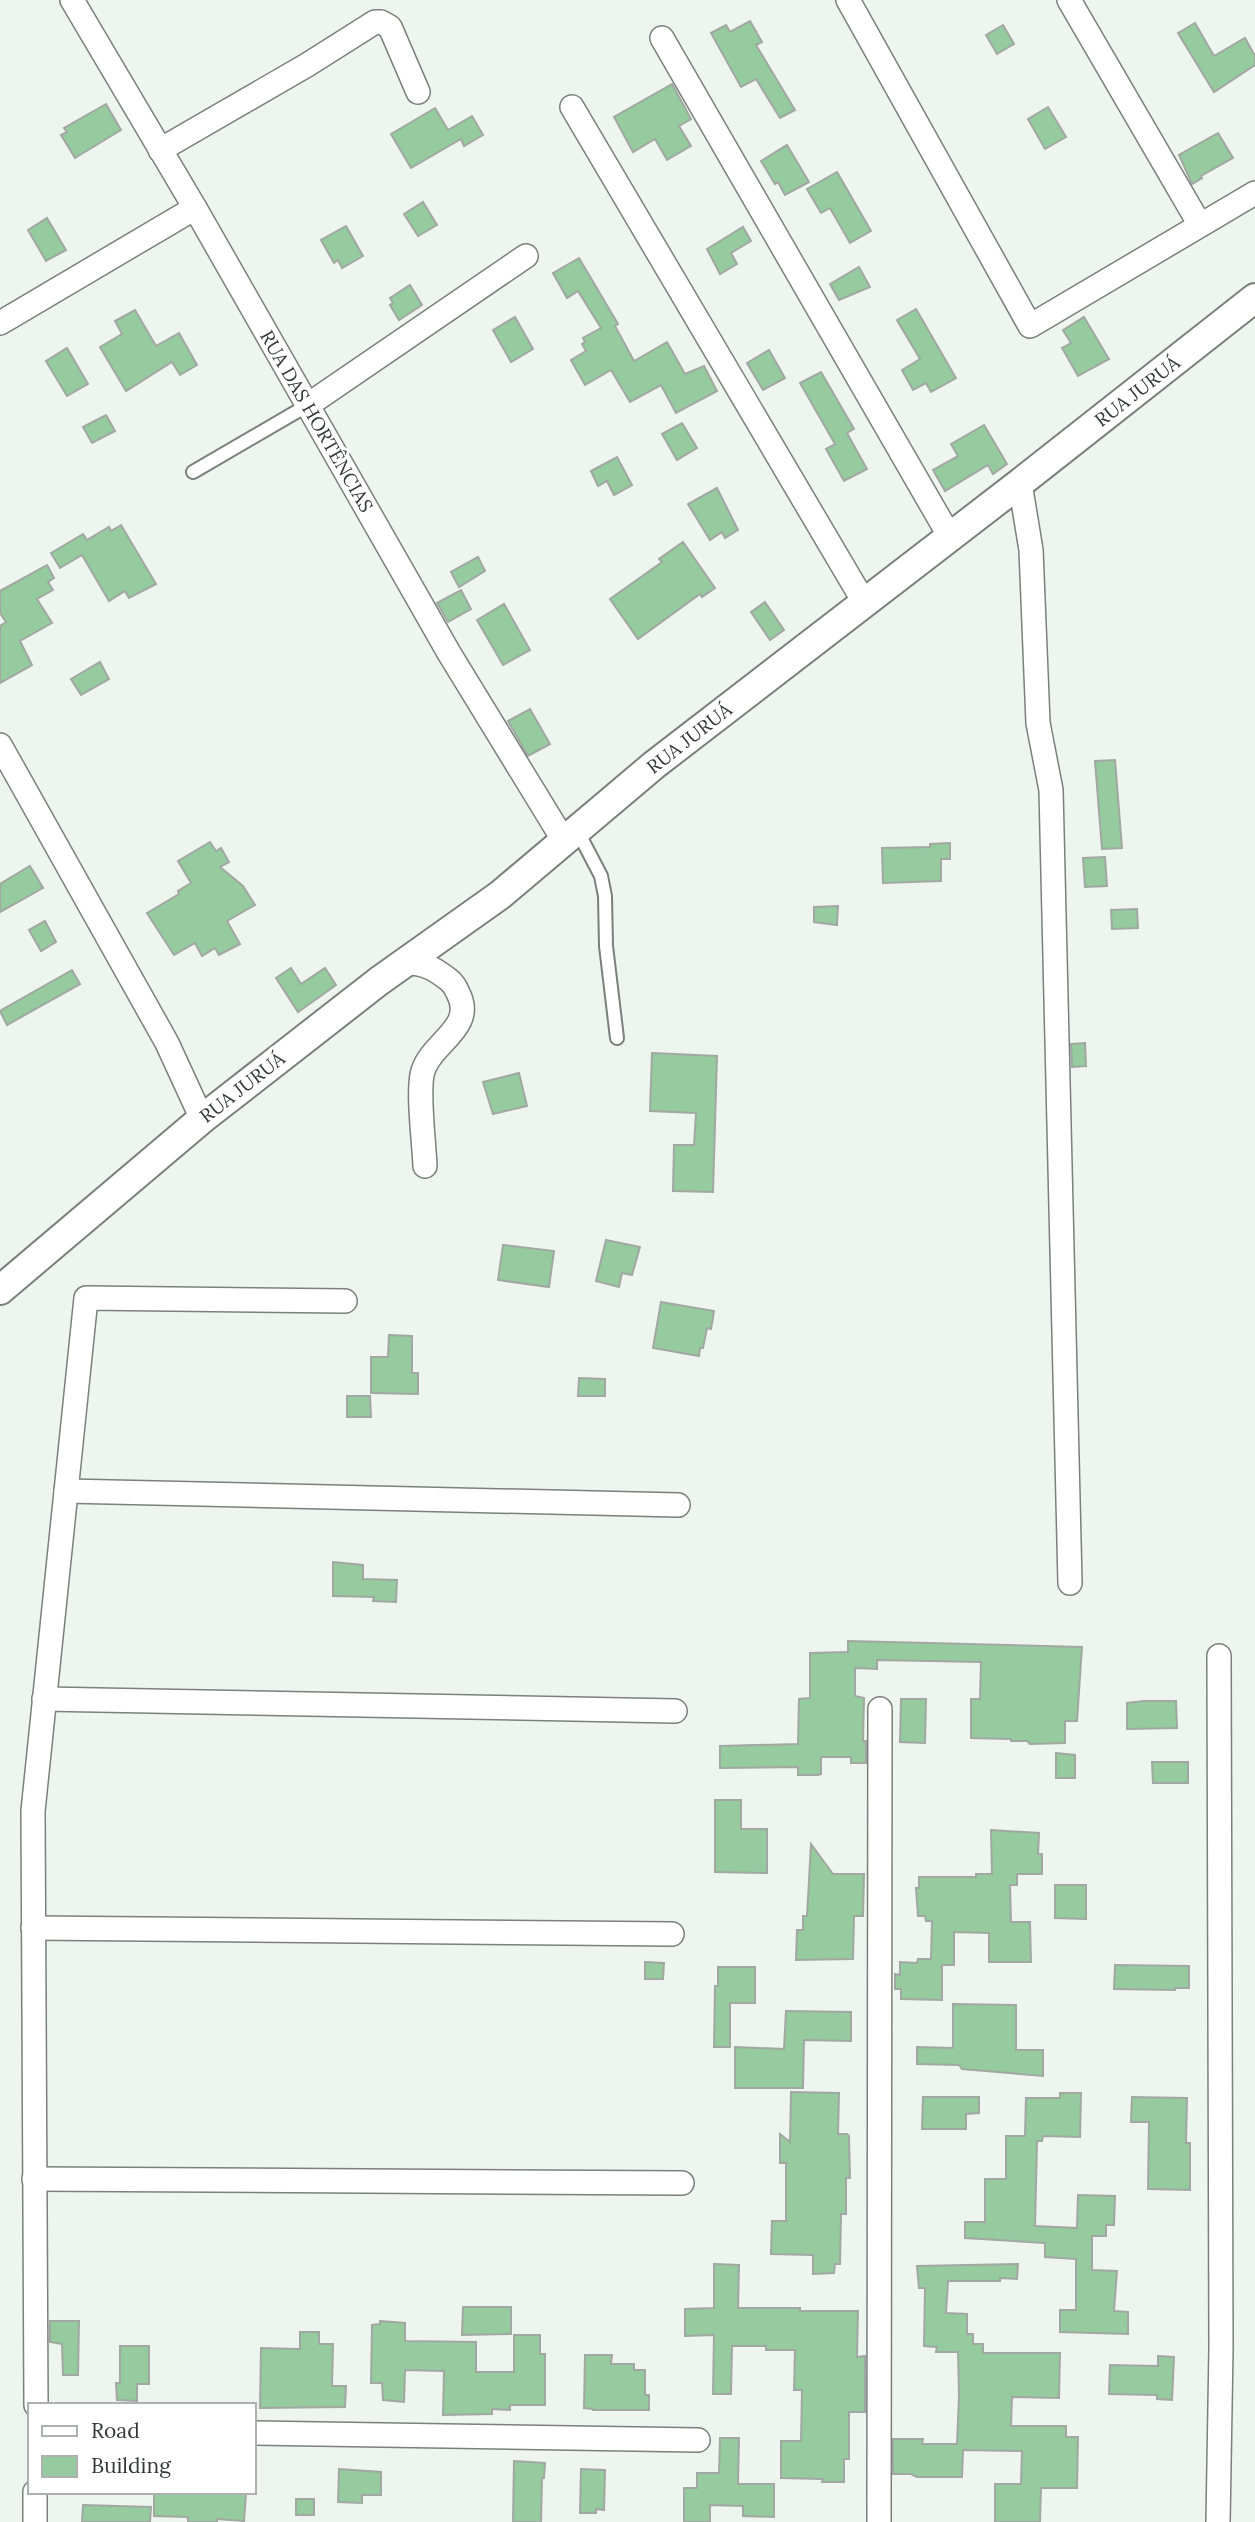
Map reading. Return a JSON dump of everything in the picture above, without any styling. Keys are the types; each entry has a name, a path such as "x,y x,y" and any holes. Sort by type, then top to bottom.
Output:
{"street":[{"name":"RUA DAS HORTÊNCIAS","path":"72,0 195,208 449,653 571,836"},
{"path":"848,0 1030,326 1255,192"},
{"path":"1069,0 1200,225"},
{"path":"160,150 307,65 375,22 390,27 418,92"},
{"path":"662,38 950,537"},
{"path":"572,107 864,602"},
{"path":"0,323 195,208"},
{"path":"308,405 526,256"},
{"name":"RUA JURUÁ","path":"0,1290 202,1119 406,963 500,895 653,765 1020,483 1255,298"},
{"path":"1020,483 1031,550 1038,723 1044,763 1052,790 1070,1583"},
{"path":"0,745 167,1043 202,1119"},
{"path":"406,963 421,963 433,968 454,984 463,1001 464,1012 454,1031 428,1059 421,1077 425,1166"},
{"path":"36,2403 33,1811 86,1298 345,1301"},
{"path":"66,1491 678,1505"},
{"path":"1218,2522 1221,2349 1219,1656"},
{"path":"44,1699 676,1712"},
{"path":"879,2522 880,1709"},
{"path":"33,1928 672,1934"},
{"path":"34,2179 682,2183"},
{"path":"256,2433 698,2440"},
{"path":"34,2522 35,2494"}],"lane":[{"path":"193,472 308,405"},
{"path":"571,836 601,876 605,895 606,946 617,1038"}],"building":[{"path":"750,21 762,42 756,45 795,110 780,118 756,79 741,87 711,33 726,25 730,32"},
{"path":"1195,23 1214,56 1245,38 1255,56 1255,65 1214,92 1178,33"},
{"path":"1003,25 1014,44 997,54 986,35"},
{"path":"672,84 691,119 679,126 691,146 667,160 655,139 633,152 614,117"},
{"path":"106,104 121,130 75,158 61,135 67,132 64,128"},
{"path":"1048,107 1066,137 1045,149 1028,119"},
{"path":"435,108 448,130 472,116 483,135 464,146 461,139 411,168 391,134"},
{"path":"1218,133 1233,158 1192,184 1179,155"},
{"path":"787,145 809,182 785,195 761,161"},
{"path":"837,172 871,231 850,243 830,208 821,213 807,189"},
{"path":"423,202 437,225 418,236 404,214"},
{"path":"47,218 66,250 46,261 28,230"},
{"path":"346,226 363,256 342,268 338,260 334,263 321,240"},
{"path":"743,227 751,241 731,253 737,264 720,274 707,249"},
{"path":"579,258 618,324 615,326 634,361 667,342 685,374 704,366 717,391 676,413 661,385 630,402 611,370 585,385 571,360 586,351 582,344 585,342 583,338 601,328 578,291 567,298 553,273"},
{"path":"859,267 870,287 839,300 830,284"},
{"path":"410,285 422,305 399,320 390,305 393,303 390,298"},
{"path":"916,309 956,378 931,392 926,383 913,390 902,370 920,359 897,320"},
{"path":"135,310 156,346 179,333 197,365 180,375 172,362 126,391 100,347 122,334 115,321"},
{"path":"515,317 533,349 511,362 493,330"},
{"path":"1084,317 1109,359 1078,376 1062,348 1071,343 1063,330"},
{"path":"67,348 88,384 67,396 46,361"},
{"path":"769,350 785,378 763,390 747,363"},
{"path":"821,372 854,429 847,433 867,469 844,481 826,449 835,444 800,383"},
{"path":"106,415 115,431 92,443 83,427"},
{"path":"682,423 697,448 677,460 662,434"},
{"path":"984,425 1007,464 993,474 988,465 945,491 933,470 958,456 951,444"},
{"path":"617,457 632,485 614,495 607,481 598,486 591,471"},
{"path":"717,488 738,530 725,538 722,532 710,540 688,504"},
{"path":"121,525 156,584 129,598 125,591 109,601 82,555 60,568 51,553 83,534 87,540 109,527 111,531"},
{"path":"683,542 715,588 702,597 700,594 638,639 610,599 662,562 659,559"},
{"path":"478,557 485,571 459,587 451,572"},
{"path":"47,565 54,578 48,582 53,590 37,599 52,623 20,641 32,665 0,683 0,626 6,622 0,613 0,591"},
{"path":"461,590 471,609 448,622 437,603"},
{"path":"765,602 784,630 770,640 751,612"},
{"path":"504,604 530,650 503,665 477,620"},
{"path":"100,662 109,679 81,695 71,679"},
{"path":"530,709 550,744 528,756 508,721"},
{"path":"1115,760 1122,848 1102,849 1095,761"},
{"path":"210,842 216,851 221,848 229,862 220,867 243,886 255,905 227,921 240,944 219,955 215,948 202,956 195,943 174,955 147,913 179,894 178,891 191,883 178,861"},
{"path":"950,843 950,859 941,859 941,881 883,883 882,848 930,847 930,844"},
{"path":"1105,857 1107,886 1085,887 1083,858"},
{"path":"30,866 43,888 0,912 0,884"},
{"path":"838,906 837,925 814,922 814,907"},
{"path":"1137,909 1138,928 1112,929 1111,910"},
{"path":"45,921 56,942 41,951 29,930"},
{"path":"291,968 301,984 325,968 336,985 298,1012 276,978"},
{"path":"72,970 80,984 7,1025 0,1011"},
{"path":"1085,1043 1086,1066 1072,1067 1071,1044"},
{"path":"652,1053 717,1056 713,1192 673,1191 674,1145 694,1145 696,1113 650,1111"},
{"path":"519,1073 527,1106 493,1114 483,1082"},
{"path":"606,1240 640,1247 632,1275 622,1273 619,1287 596,1281"},
{"path":"503,1245 554,1251 549,1287 498,1280"},
{"path":"661,1302 714,1311 711,1329 707,1328 699,1356 653,1348"},
{"path":"389,1335 412,1336 412,1373 418,1373 418,1394 371,1393 371,1357 388,1357"},
{"path":"579,1378 605,1379 605,1396 578,1396"},
{"path":"347,1396 370,1396 371,1417 347,1417"},
{"path":"333,1562 363,1565 363,1579 397,1580 396,1602 373,1601 374,1597 333,1596"},
{"path":"848,1641 1082,1647 1077,1721 1065,1721 1065,1743 1030,1744 1027,1741 1011,1739 971,1738 971,1699 980,1699 981,1662 877,1660 877,1669 855,1668 855,1696 864,1698 863,1741 866,1741 866,1763 851,1763 851,1757 821,1757 821,1774 818,1775 798,1775 798,1767 720,1768 720,1746 798,1744 799,1699 810,1698 810,1653 848,1652"},
{"path":"901,1699 926,1699 925,1743 900,1742"},
{"path":"1176,1701 1177,1728 1127,1729 1127,1703"},
{"path":"1056,1753 1075,1755 1075,1778 1056,1778"},
{"path":"1152,1762 1188,1762 1188,1783 1153,1783"},
{"path":"715,1800 741,1800 741,1829 767,1829 767,1873 715,1872"},
{"path":"991,1830 1039,1833 1038,1854 1042,1854 1042,1874 1017,1874 1017,1885 1010,1885 1011,1922 1030,1922 1031,1962 989,1962 989,1933 954,1932 954,1965 942,1965 942,2000 901,1999 901,1989 895,1989 895,1974 900,1975 900,1962 917,1963 918,1959 931,1959 932,1921 926,1921 925,1916 918,1916 916,1888 919,1888 919,1877 976,1877 976,1874 992,1874"},
{"path":"811,1844 833,1874 864,1874 863,1916 854,1916 853,1959 796,1960 797,1930 803,1930 803,1916 807,1916"},
{"path":"1055,1885 1086,1885 1086,1919 1055,1918"},
{"path":"645,1962 664,1963 663,1979 645,1979"},
{"path":"1115,1965 1189,1966 1189,1988 1114,1989"},
{"path":"718,1967 755,1967 755,2003 730,2003 730,2047 714,2047"},
{"path":"953,2004 1016,2005 1016,2050 1043,2050 1043,2076 962,2069 959,2065 917,2064 917,2047 953,2048"},
{"path":"786,2011 851,2012 851,2041 804,2040 803,2088 735,2088 735,2047 784,2049"},
{"path":"791,2092 839,2093 838,2134 849,2136 850,2178 846,2178 846,2214 841,2214 840,2264 835,2264 834,2273 813,2274 813,2255 771,2254 772,2221 786,2221 786,2163 780,2163 780,2134 790,2142"},
{"path":"1060,2093 1081,2093 1080,2137 1043,2136 1042,2141 1037,2141 1035,2226 1077,2228 1078,2195 1115,2196 1114,2225 1106,2225 1106,2236 1092,2236 1092,2270 1117,2271 1114,2311 1128,2312 1128,2334 1060,2332 1060,2310 1076,2310 1076,2259 1045,2257 1045,2243 965,2238 965,2222 985,2222 985,2179 1006,2179 1006,2136 1025,2136 1026,2098 1060,2098"},
{"path":"923,2097 979,2097 979,2113 966,2114 966,2129 922,2129"},
{"path":"1132,2097 1187,2098 1186,2143 1190,2143 1190,2190 1148,2189 1149,2122 1131,2122"},
{"path":"714,2264 739,2265 738,2308 858,2311 857,2357 865,2356 865,2412 849,2412 849,2459 844,2459 844,2482 781,2478 781,2441 801,2441 802,2390 794,2390 795,2350 766,2350 766,2346 732,2346 731,2394 713,2394 714,2335 685,2336 685,2309 714,2308"},
{"path":"1018,2264 1017,2279 948,2281 946,2313 967,2314 967,2334 973,2334 973,2344 983,2344 983,2353 1060,2353 1059,2398 1012,2397 1011,2426 1066,2426 1066,2437 1078,2437 1077,2488 1041,2488 1040,2522 995,2522 995,2484 1021,2484 1022,2451 963,2450 962,2477 917,2477 911,2474 893,2474 893,2439 923,2439 922,2444 957,2444 958,2352 936,2352 937,2347 924,2346 925,2288 919,2288 917,2266"},
{"path":"463,2307 511,2307 511,2334 462,2335"},
{"path":"50,2321 79,2321 78,2375 63,2375 62,2344 50,2342"},
{"path":"380,2321 405,2323 405,2341 476,2342 476,2372 514,2372 514,2335 540,2335 540,2354 545,2354 545,2405 510,2405 510,2410 492,2409 492,2414 443,2415 444,2371 405,2370 404,2402 383,2400 382,2383 371,2383 372,2325 380,2324"},
{"path":"300,2332 319,2332 319,2344 333,2344 332,2386 346,2386 345,2407 260,2408 261,2348 300,2349"},
{"path":"120,2346 149,2346 149,2384 137,2384 137,2401 117,2400"},
{"path":"585,2355 612,2355 611,2364 634,2364 634,2370 645,2370 645,2395 649,2395 649,2410 584,2408"},
{"path":"1158,2356 1174,2357 1172,2400 1157,2399 1157,2395 1109,2394 1110,2365 1158,2366"},
{"path":"720,2438 739,2438 738,2484 774,2484 774,2517 743,2516 743,2506 710,2505 710,2522 684,2522 684,2488 697,2488 697,2473 719,2473"},
{"path":"514,2461 545,2463 541,2522 513,2522"},
{"path":"339,2469 381,2472 381,2495 362,2495 362,2503 338,2502"},
{"path":"581,2469 605,2470 604,2510 580,2513"},
{"path":"154,2494 246,2494 244,2521 217,2519 217,2522 188,2522 188,2517 154,2516"},
{"path":"296,2499 314,2499 314,2515 296,2515"},
{"path":"83,2505 151,2507 150,2522 82,2522"}]}
